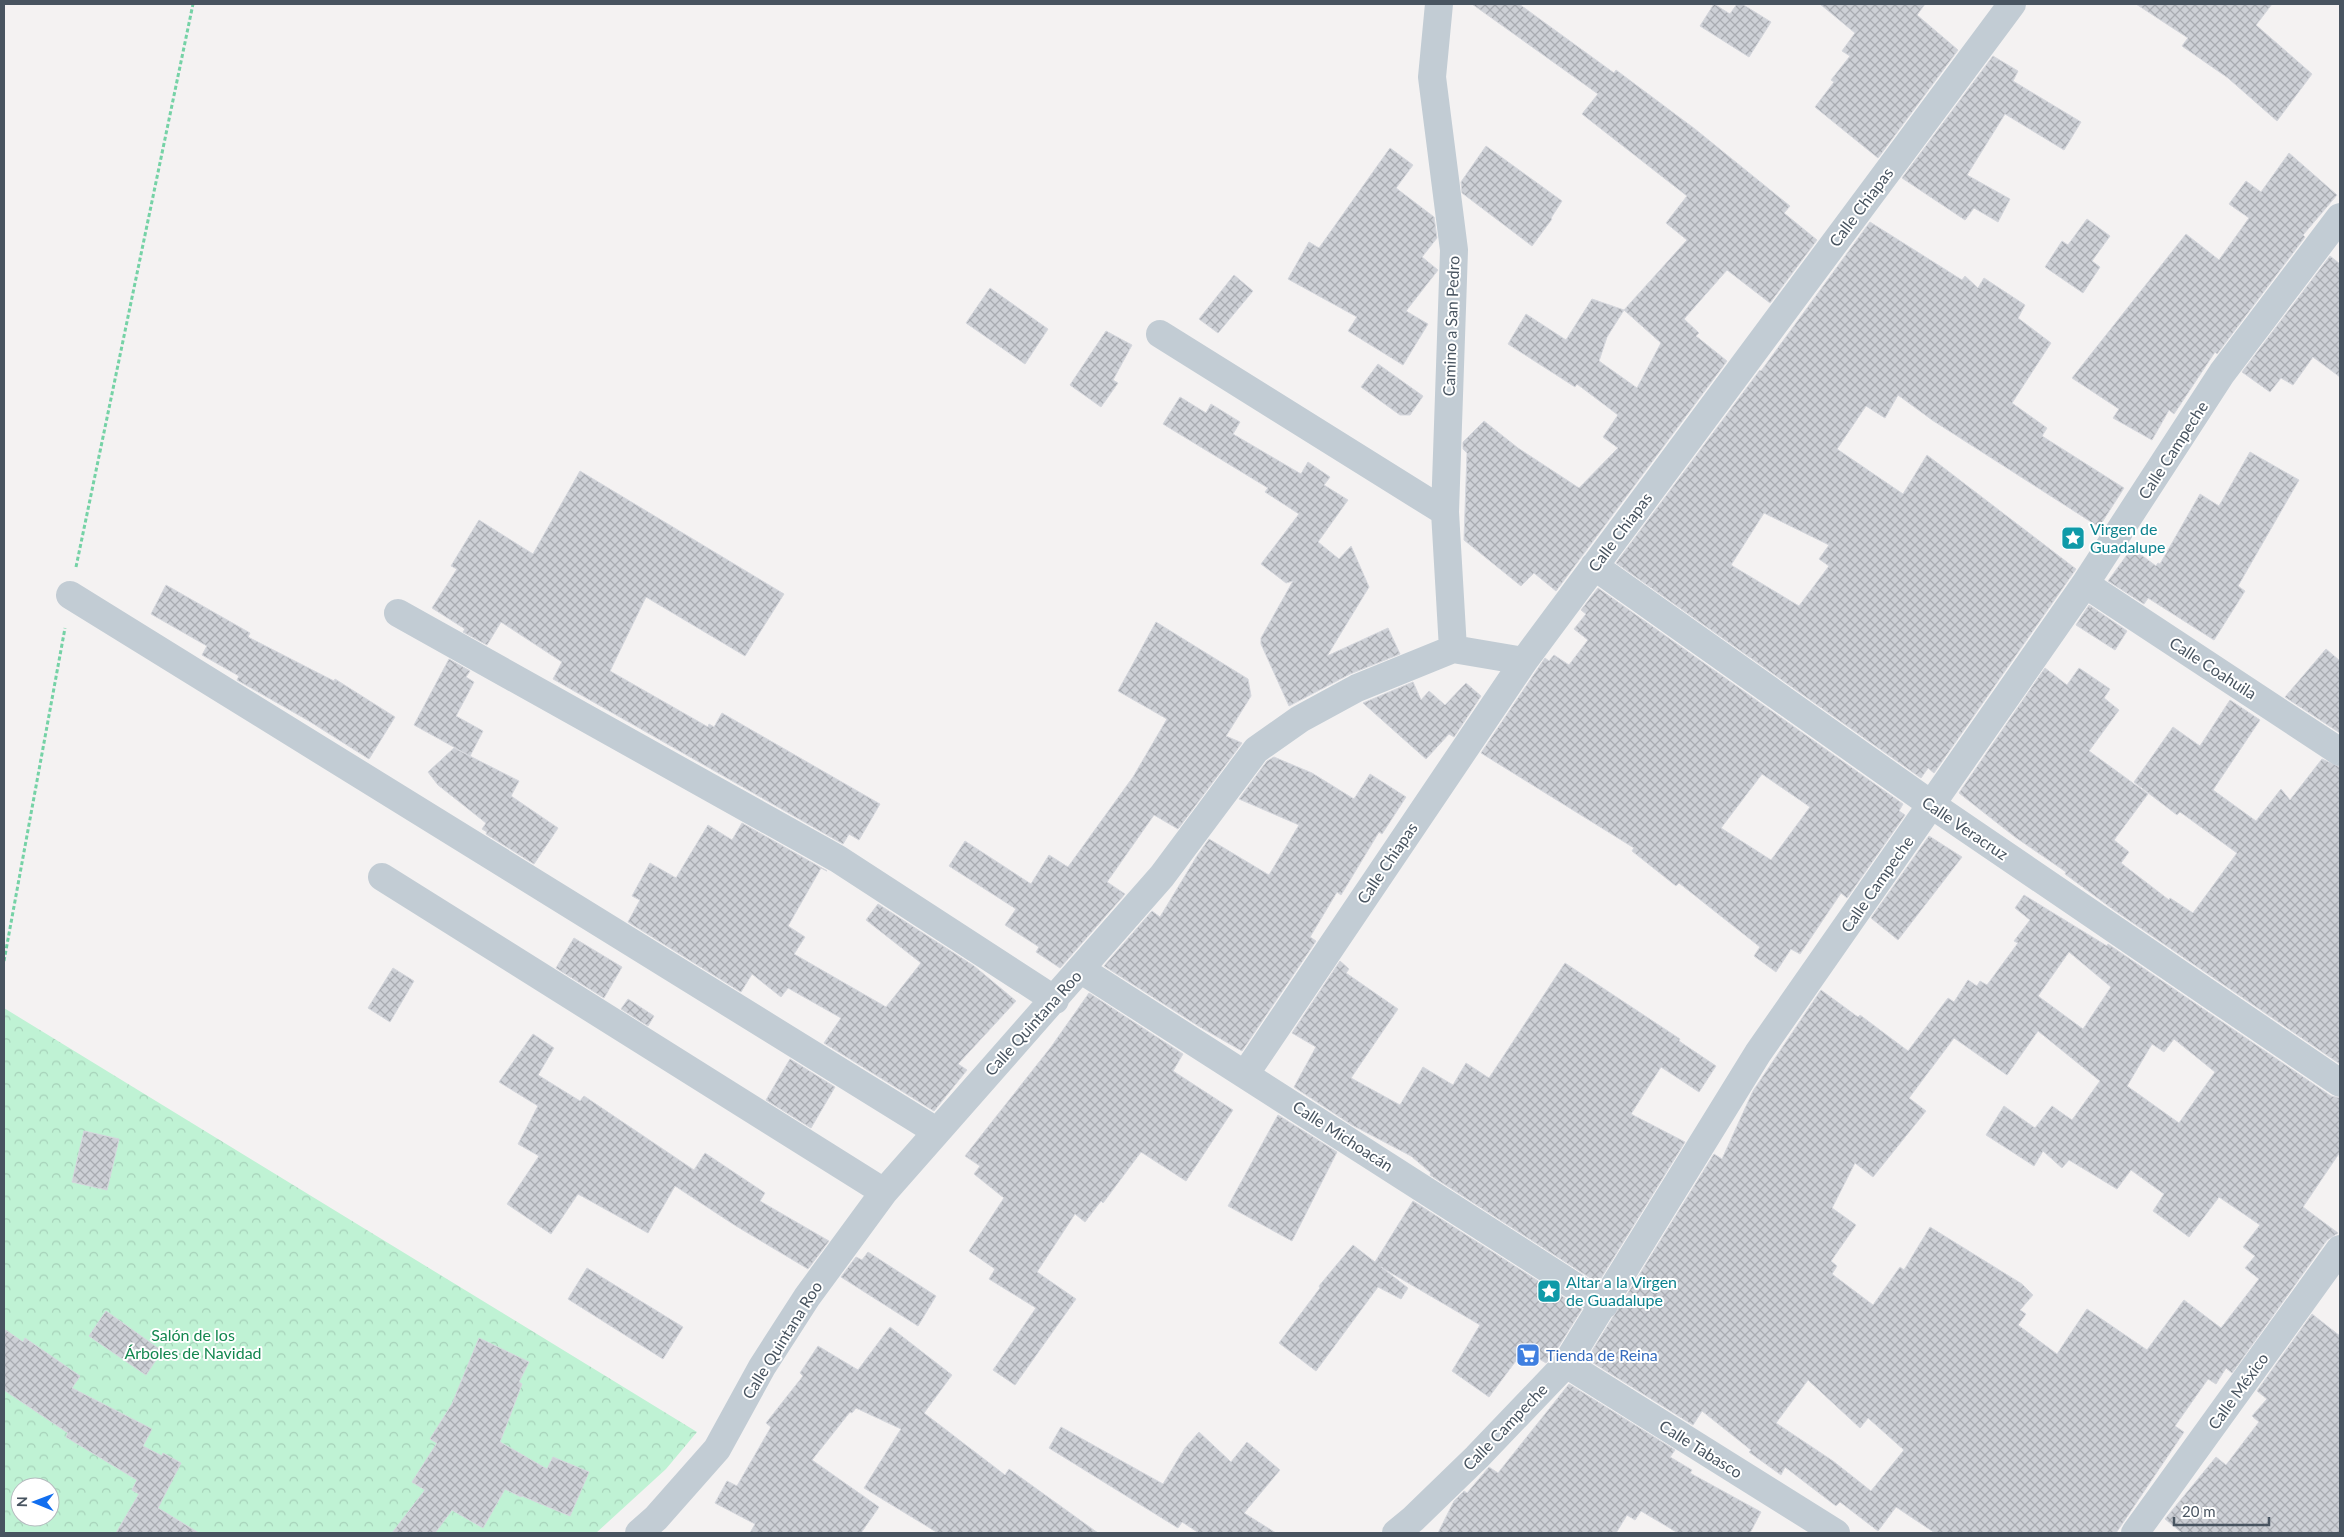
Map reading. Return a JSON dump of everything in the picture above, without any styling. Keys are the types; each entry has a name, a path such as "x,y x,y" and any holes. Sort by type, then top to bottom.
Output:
{"street":[{"name":"Camino a San Pedro","path":"1439,4 1432,77 1454,250 1445,512 1453,649"},
{"name":"Calle Chiapas","path":"1246,1073 1524,661 2012,4"},
{"name":"Calle Campeche","path":"1396,1533 1414,1519 1566,1364 1758,1053 2085,584 2222,374 2336,229"},
{"path":"1160,334 1445,512"},
{"name":"Calle Veracruz","path":"1594,566 1932,805 2340,1083"},
{"name":"Calle Coahuila","path":"2085,584 2340,752"},
{"path":"70,595 936,1131"},
{"path":"398,613 838,859 1055,1000"},
{"path":"1453,649 1524,661"},
{"name":"Calle Quintana Roo","path":"640,1533 656,1518 717,1449 762,1367 807,1297 884,1192 936,1131 1055,1000 1162,876 1256,750 1300,719 1357,688 1453,649"},
{"path":"382,877 884,1192"},
{"name":"Calle Michoacán","path":"1080,969 1246,1073 1604,1304"},
{"name":"Calle México","path":"2135,1533 2340,1249"},
{"name":"Calle Tabasco","path":"1566,1364 1836,1533"}],"path":[{"path":"4,961 70,595 193,4"}],"green space":[{"name":"Salón de los Árboles de Navidad","path":"4,1008 697,1432 666,1469 596,1533 4,1533"}],"building":[{"path":"1472,4 1519,4 1614,73 1616,70 1695,129 1790,206 1784,213 1817,240 1770,303 1727,270 1684,319 1699,333 1696,336 1727,361 1556,591 1534,573 1521,586 1464,540 1467,453 1463,449 1463,442 1484,421 1518,448 1579,488 1618,448 1603,437 1618,415 1577,384 1575,387 1508,344 1526,314 1566,340 1592,299 1624,310 1687,240 1666,223 1687,196 1582,114 1598,94","holes":["1624,310 1661,343 1637,388 1599,361 1607,337"]},
{"path":"1714,4 1730,14 1737,4 1742,4 1771,22 1749,57 1700,26"},
{"path":"1820,4 1925,4 1917,15 1958,50 1878,158 1815,107 1834,82 1831,80 1850,56 1842,51 1855,33"},
{"path":"2136,4 2272,4 2256,25 2312,74 2277,121 2228,78 2182,46 2188,38"},
{"path":"1993,56 2018,71 2013,81 2081,122 2064,150 2005,114 1967,175 2010,199 1998,222 1974,208 1965,220 1902,178"},
{"path":"1486,146 1562,201 1552,219 1532,246 1462,193 1461,182"},
{"path":"1390,148 1413,165 1396,188 1434,217 1437,238 1422,257 1438,270 1406,311 1428,324 1403,365 1348,331 1357,317 1288,279 1309,242 1319,248"},
{"path":"2289,153 2337,195 2303,235 2305,237 2217,354 2215,352 2174,414 2169,410 2152,440 2113,418 2119,409 2072,378 2186,234 2219,260 2249,218 2229,204 2246,181 2261,192"},
{"path":"2087,219 2110,236 2092,261 2100,267 2083,293 2045,267 2062,241 2068,245"},
{"path":"1870,222 1962,280 1965,276 1978,288 1984,278 2025,305 2018,318 2051,343 2012,403 2047,428 2042,436 2124,488 2099,527 1932,420 1898,395 1885,418 1866,406 1837,449 1903,494 1927,455 2076,569 1934,773 1928,768 1921,778 1616,563 1761,371","holes":["1764,513 1829,545 1819,559 1829,566 1799,606 1731,565"]},
{"path":"2330,256 2340,264 2340,377 2313,357 2293,385 2281,378 2270,392 2242,372"},
{"path":"1234,275 1253,291 1218,333 1199,319"},
{"path":"990,288 1048,329 1025,364 966,323"},
{"path":"1106,331 1132,345 1113,380 1118,383 1101,407 1070,385"},
{"path":"1378,364 1423,396 1410,415 1400,415 1361,387"},
{"path":"1180,397 1206,413 1211,404 1240,422 1233,434 1301,474 1308,462 1330,477 1324,485 1348,500 1318,542 1339,559 1351,546 1369,587 1327,656 1388,628 1400,654 1350,674 1289,706 1261,644 1261,638 1293,581 1286,583 1261,564 1299,514 1265,492 1268,488 1163,424"},
{"path":"2250,452 2299,480 2238,586 2245,591 2214,640 2148,598 2144,604 2108,581 2132,548 2156,566 2158,563 2160,564 2200,494 2219,506"},
{"path":"580,471 784,594 745,656 646,597 610,671 708,727 709,724 714,727 722,713 880,804 859,840 849,834 843,844 553,679 562,662 501,622 487,645 463,632 465,629 432,608 457,569 451,566 479,520 533,554"},
{"path":"166,585 250,633 248,637 334,681 335,679 395,717 369,759 309,721 237,680 239,676 202,655 207,646 151,614"},
{"path":"1598,588 1903,804 1899,811 1905,815 1847,898 1841,893 1800,954 1791,949 1776,972 1754,956 1760,947 1679,883 1676,886 1632,851 1634,848 1481,753 1545,658 1549,661 1554,655 1569,665 1588,640 1574,629 1586,614 1581,610","holes":["1762,774 1810,807 1771,860 1721,828"]},
{"path":"2089,605 2127,631 2115,650 2076,625"},
{"path":"1156,622 1248,679 1251,696 1226,736 1242,743 1178,829 1154,815 1107,882 1125,894 1060,968 1036,952 1039,947 1005,925 1016,909 949,866 965,841 1031,884 1049,855 1068,867 1133,777 1167,719 1118,691"},
{"path":"2326,649 2340,661 2340,733 2285,697"},
{"path":"449,659 470,671 466,677 474,682 456,716 483,731 470,756 414,725"},
{"path":"2045,668 2067,685 2079,668 2110,689 2104,698 2119,710 2089,751 2148,794 2114,840 2129,852 2121,863 2169,900 2170,898 2193,913 2237,853 2180,812 2177,815 2134,782 2173,727 2200,746 2230,700 2260,720 2213,790 2256,821 2281,789 2290,800 2322,759 2340,767 2340,1064 2114,910 1959,793"},
{"path":"1413,682 1421,700 1429,691 1445,705 1466,683 1481,696 1454,737 1449,734 1426,759 1363,703"},
{"path":"454,748 519,781 511,796 558,828 534,864 486,834 487,832 482,829 486,823 438,785 428,772"},
{"path":"1274,757 1312,773 1354,799 1370,774 1406,797 1382,834 1379,832 1341,895 1337,892 1310,937 1316,941 1242,1051 1200,1027 1104,966 1152,911 1160,917 1209,839 1269,875 1299,825 1239,799 1267,761"},
{"path":"742,823 827,871 821,868 788,926 805,937 794,954 886,1007 921,963 866,920 878,904 974,966 1016,1001 958,1064 967,1070 934,1111 824,1043 841,1018 788,988 781,997 752,974 741,992 628,922 640,900 632,896 650,863 676,878 708,825 732,840"},
{"path":"1929,836 1962,857 1898,940 1871,918"},
{"path":"2024,895 2107,946 2108,944 2331,1096 2340,1098 2340,1152 2303,1207 2338,1233 2327,1240 2232,1373 2226,1368 2216,1384 2208,1379 2175,1426 2184,1432 2116,1533 1935,1533 1896,1507 1878,1531 1840,1502 1836,1506 1785,1467 1781,1475 1749,1452 1751,1450 1702,1411 1693,1425 1587,1359 1714,1154 1722,1159 1753,1091 1821,990 1858,1017 1860,1015 1908,1051 1948,998 1954,1002 1968,980 1977,986 1980,981 1987,985 2018,943 2014,941 2030,920 2015,908","holes":["2069,952 2111,987 2083,1029 2038,996","2038,1031 2100,1081 2072,1120 2052,1106 2035,1128 2004,1106 1986,1135 2034,1166 2043,1151 2062,1168 2069,1160 2117,1189 2131,1170 2164,1194 2153,1211 2189,1237 2219,1197 2260,1225 2243,1247 2255,1256 2245,1268 2259,1279 2221,1328 2184,1300 2147,1350 2087,1309 2057,1354 2018,1325 2026,1314 2020,1310 2033,1295 2022,1284 1930,1227 1904,1270 1900,1267 1873,1305 1832,1274 1837,1266 1831,1261 1856,1225 1832,1208 1855,1163 1873,1177 1926,1111 1909,1098 1954,1038 2007,1075","2174,1039 2215,1072 2179,1123 2127,1086 2152,1044 2164,1052","1808,1380 1860,1428 1868,1418 1904,1450 1871,1491 1833,1461 1776,1423"]},
{"path":"574,938 622,967 604,998 556,968"},
{"path":"1340,961 1349,969 1346,973 1398,1009 1351,1078 1400,1105 1423,1067 1453,1085 1466,1063 1489,1078 1565,963 1680,1039 1679,1041 1716,1066 1699,1092 1661,1067 1631,1114 1685,1142 1598,1283 1430,1175 1431,1173 1411,1156 1352,1125 1294,1087 1316,1047 1292,1033"},
{"path":"393,968 414,981 390,1022 368,1008"},
{"path":"1089,993 1183,1054 1173,1071 1233,1110 1186,1181 1141,1152 1103,1203 1101,1201 1085,1222 1075,1214 1037,1272 1076,1299 1015,1385 993,1370 1036,1308 989,1279 995,1269 969,1251 1004,1198 974,1174 980,1166 965,1156 1051,1047"},
{"path":"628,999 654,1016 648,1026 621,1009"},
{"path":"533,1034 554,1048 538,1075 580,1101 584,1096 694,1170 705,1153 765,1193 760,1201 829,1241 808,1269 736,1226 675,1186 648,1233 578,1194 551,1234 507,1204 539,1156 518,1144 538,1106 499,1082"},
{"path":"790,1059 835,1087 811,1128 766,1100"},
{"path":"1278,1115 1337,1152 1292,1241 1228,1206"},
{"path":"84,1131 119,1139 107,1190 72,1182"},
{"path":"1413,1201 1582,1309 1554,1354 1546,1363 1524,1350 1489,1397 1452,1371 1480,1325 1381,1267 1408,1288 1401,1299 1378,1287 1316,1371 1279,1343 1320,1288 1319,1286 1353,1245 1375,1262"},
{"path":"868,1252 936,1296 918,1326 841,1277 856,1257 862,1260"},
{"path":"587,1268 683,1327 663,1359 568,1299"},
{"path":"106,1311 162,1351 146,1375 89,1336"},
{"path":"2312,1314 2340,1336 2340,1533 2182,1533 2165,1519 2216,1457 2226,1465 2259,1422 2252,1416 2267,1399 2257,1391"},
{"path":"890,1327 952,1375 924,1413 1005,1475 1009,1469 1098,1533 938,1533 864,1488 901,1429 856,1408 852,1413 850,1412 812,1460 879,1507 861,1533 750,1533 755,1524 715,1503 727,1481 737,1486 771,1427 766,1423 803,1376 800,1373 818,1346 858,1370"},
{"path":"4,1329 23,1342 25,1338 80,1376 72,1388 152,1429 143,1446 162,1456 163,1453 181,1463 158,1508 199,1533 116,1533 139,1494 132,1490 137,1480 66,1437 68,1433 4,1390"},
{"path":"479,1338 529,1362 519,1382 522,1384 500,1442 547,1469 553,1457 589,1472 570,1516 505,1489 483,1528 452,1510 435,1533 392,1533 425,1490 412,1482 437,1443 430,1439 452,1404"},
{"path":"1569,1384 1675,1450 1670,1457 1692,1470 1690,1473 1761,1512 1750,1533 1678,1533 1641,1511 1635,1520 1627,1515 1616,1533 1438,1533 1454,1501 1464,1491 1467,1493 1489,1467 1498,1473"},
{"path":"1061,1427 1163,1484 1185,1448 1199,1432 1231,1462 1247,1442 1280,1470 1244,1513 1276,1533 1199,1533 1182,1522 1178,1528 1049,1448"}],"place":[{"name":"Virgen de Guadalupe","path":"2073,538"},
{"name":"Altar a la Virgen de Guadalupe","path":"1549,1291"},
{"name":"Tienda de Reina","path":"1528,1355"}]}
